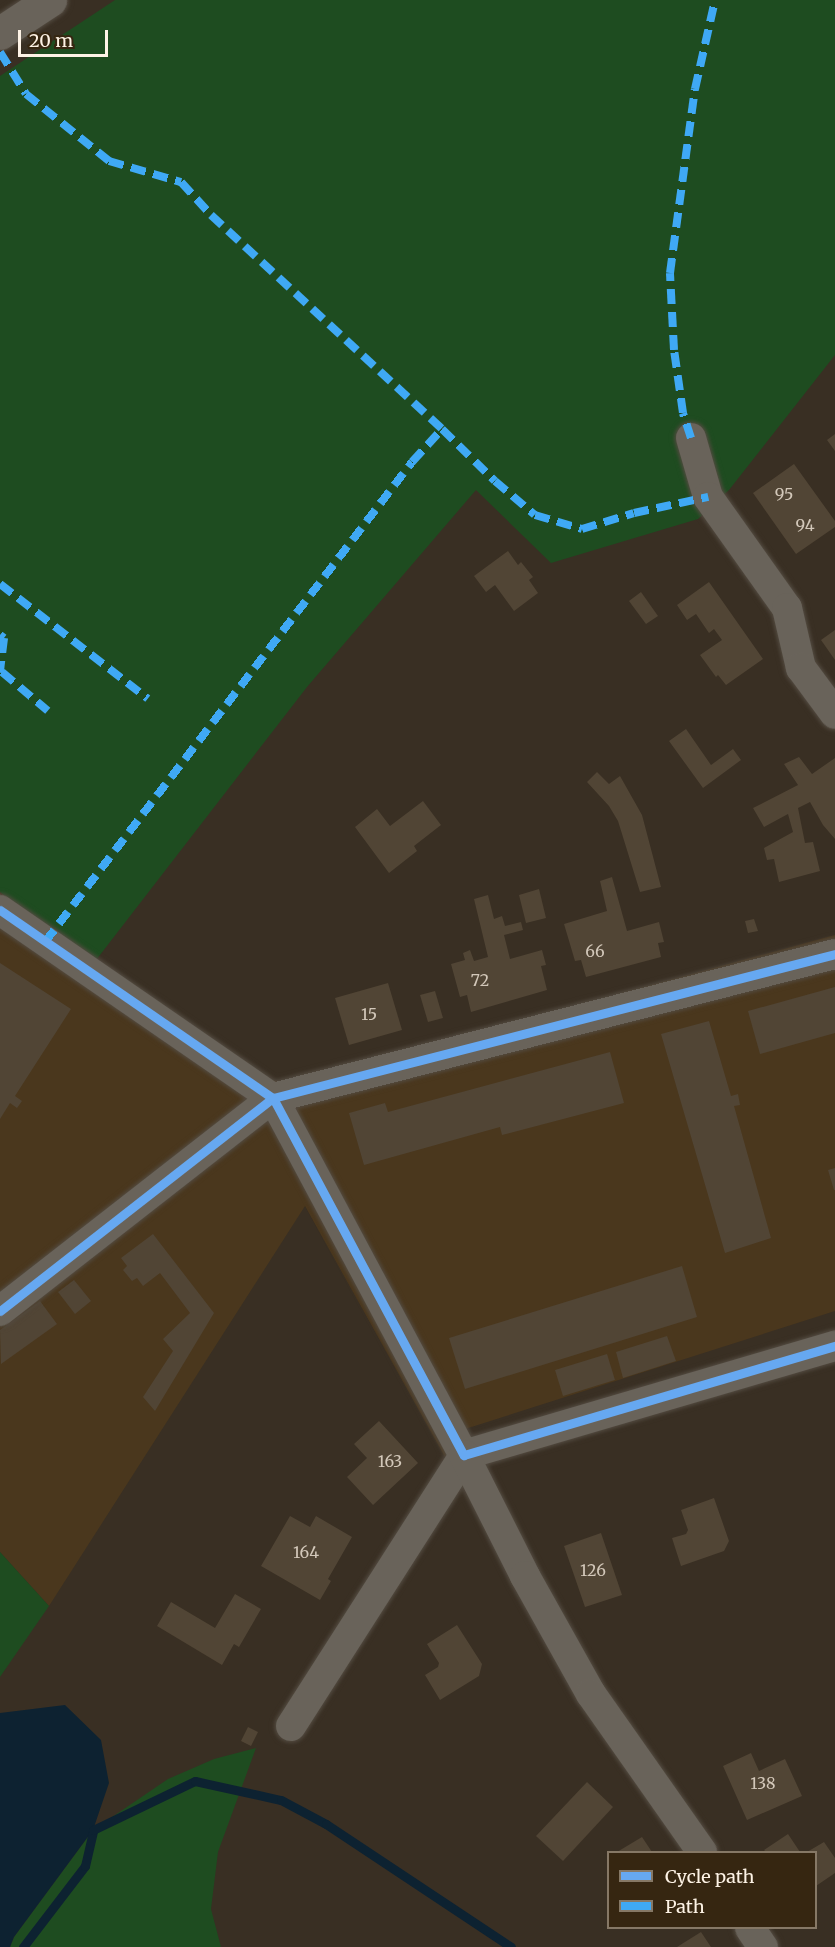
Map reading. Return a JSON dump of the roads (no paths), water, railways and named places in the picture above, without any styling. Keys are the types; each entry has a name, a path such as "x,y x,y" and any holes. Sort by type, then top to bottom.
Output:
{"street":[{"path":"0,33 50,0"},
{"path":"691,438 708,497 787,608 801,668 835,714"},
{"path":"0,910 273,1098 464,1455 525,1576 591,1694 701,1851"},
{"path":"0,1311 273,1098 835,954"},
{"path":"291,1726 464,1455 835,1346"},
{"path":"751,1929 763,1947"}],"water":[{"path":"65,1705 101,1740 109,1783 93,1830 14,1937 10,1947 0,1947 0,1713"}],"waterway":[{"path":"23,1947 85,1866 93,1830 195,1781 281,1800 326,1824 511,1947"}]}
